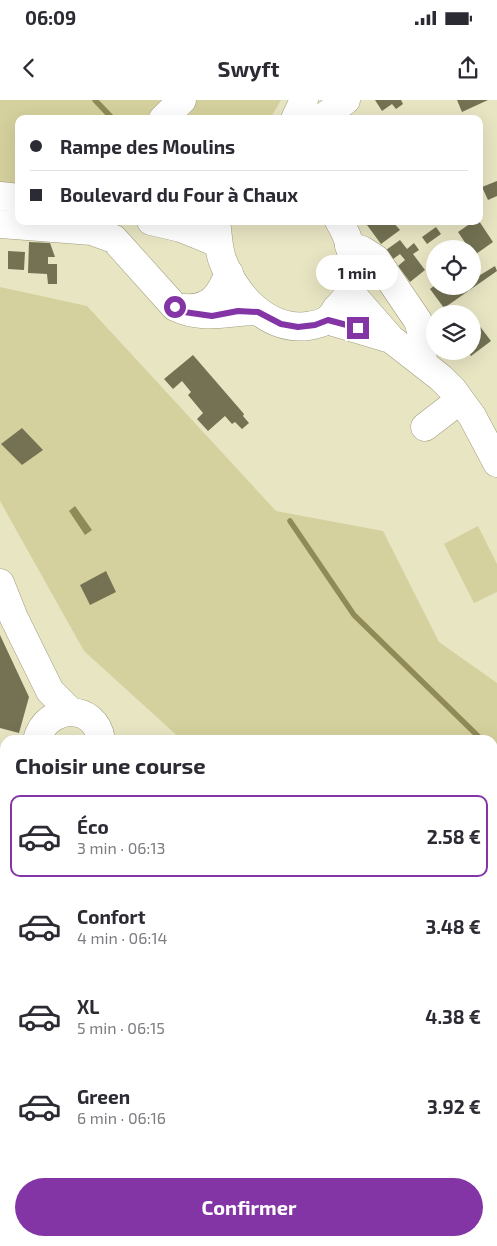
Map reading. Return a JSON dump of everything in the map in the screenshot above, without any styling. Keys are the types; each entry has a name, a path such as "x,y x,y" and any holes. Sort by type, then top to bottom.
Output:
{"street":[{"path":"167,115 182,100"},
{"path":"297,115 304,100"},
{"path":"326,115 346,100"},
{"path":"0,196 15,198"},
{"path":"0,224 92,231 114,239 175,307 184,312 212,316 238,311 258,312"},
{"path":"168,225 217,232 222,258 228,273 242,294 258,312 281,324 298,327 315,325 328,320 350,292 354,258 344,233"},
{"path":"344,233 376,260 418,321 424,340 422,363"},
{"path":"175,307 192,308 208,304 219,295 228,273"},
{"path":"350,292 391,339 441,378 460,400 472,416 497,463"},
{"path":"328,320 391,339"},
{"path":"425,427 460,400"},
{"path":"0,583 14,618 58,707 81,714 90,719 97,727 99,735"},
{"path":"38,735 40,730 58,707"}],"shaded area":[{"path":"0,100 281,100 272,115 15,115 15,187 0,185"},
{"path":"0,287 87,306 276,511 383,531 439,642 497,683 497,735 176,735 84,651 0,501"},
{"path":"75,506 92,530 85,535 69,511"},
{"path":"478,526 497,564 497,592 474,603 444,544"}],"building":[{"path":"375,100 401,100 403,104 396,109 392,104 382,111"},
{"path":"457,100 488,100 462,112"},
{"path":"347,109 351,115 343,115"},
{"path":"497,181 497,196 488,200 483,187"},
{"path":"367,225 396,225 400,230 381,244"},
{"path":"468,225 482,225 493,242 481,250 481,240 463,240 458,232"},
{"path":"436,227 441,234 433,240 426,240 426,243 422,237"},
{"path":"400,240 407,249 414,243 419,250 413,254 425,270 410,282 398,266 405,260 400,254 393,259 386,250"},
{"path":"29,242 50,243 55,257 48,257 48,264 57,264 57,284 48,284 47,274 28,273"},
{"path":"8,251 25,252 24,270 8,269"},
{"path":"495,266 497,271 481,282 481,275"},
{"path":"434,295 463,295 448,305 442,305"},
{"path":"481,328 491,341 481,348"},
{"path":"193,355 244,414 243,416 249,423 242,429 235,422 232,424 225,416 208,431 197,419 203,413 188,395 191,392 182,381 173,389 164,379"},
{"path":"22,428 43,450 22,465 1,444"},
{"path":"106,571 116,592 90,605 80,585"},
{"path":"0,635 29,697 19,733 0,728"}],"waterway":[{"path":"95,100 109,115"},
{"path":"290,521 354,615 477,735"}],"route":[{"path":"175,307 184,312 212,316 238,311 258,312 281,324 298,327 315,325 328,320 358,328"}]}
